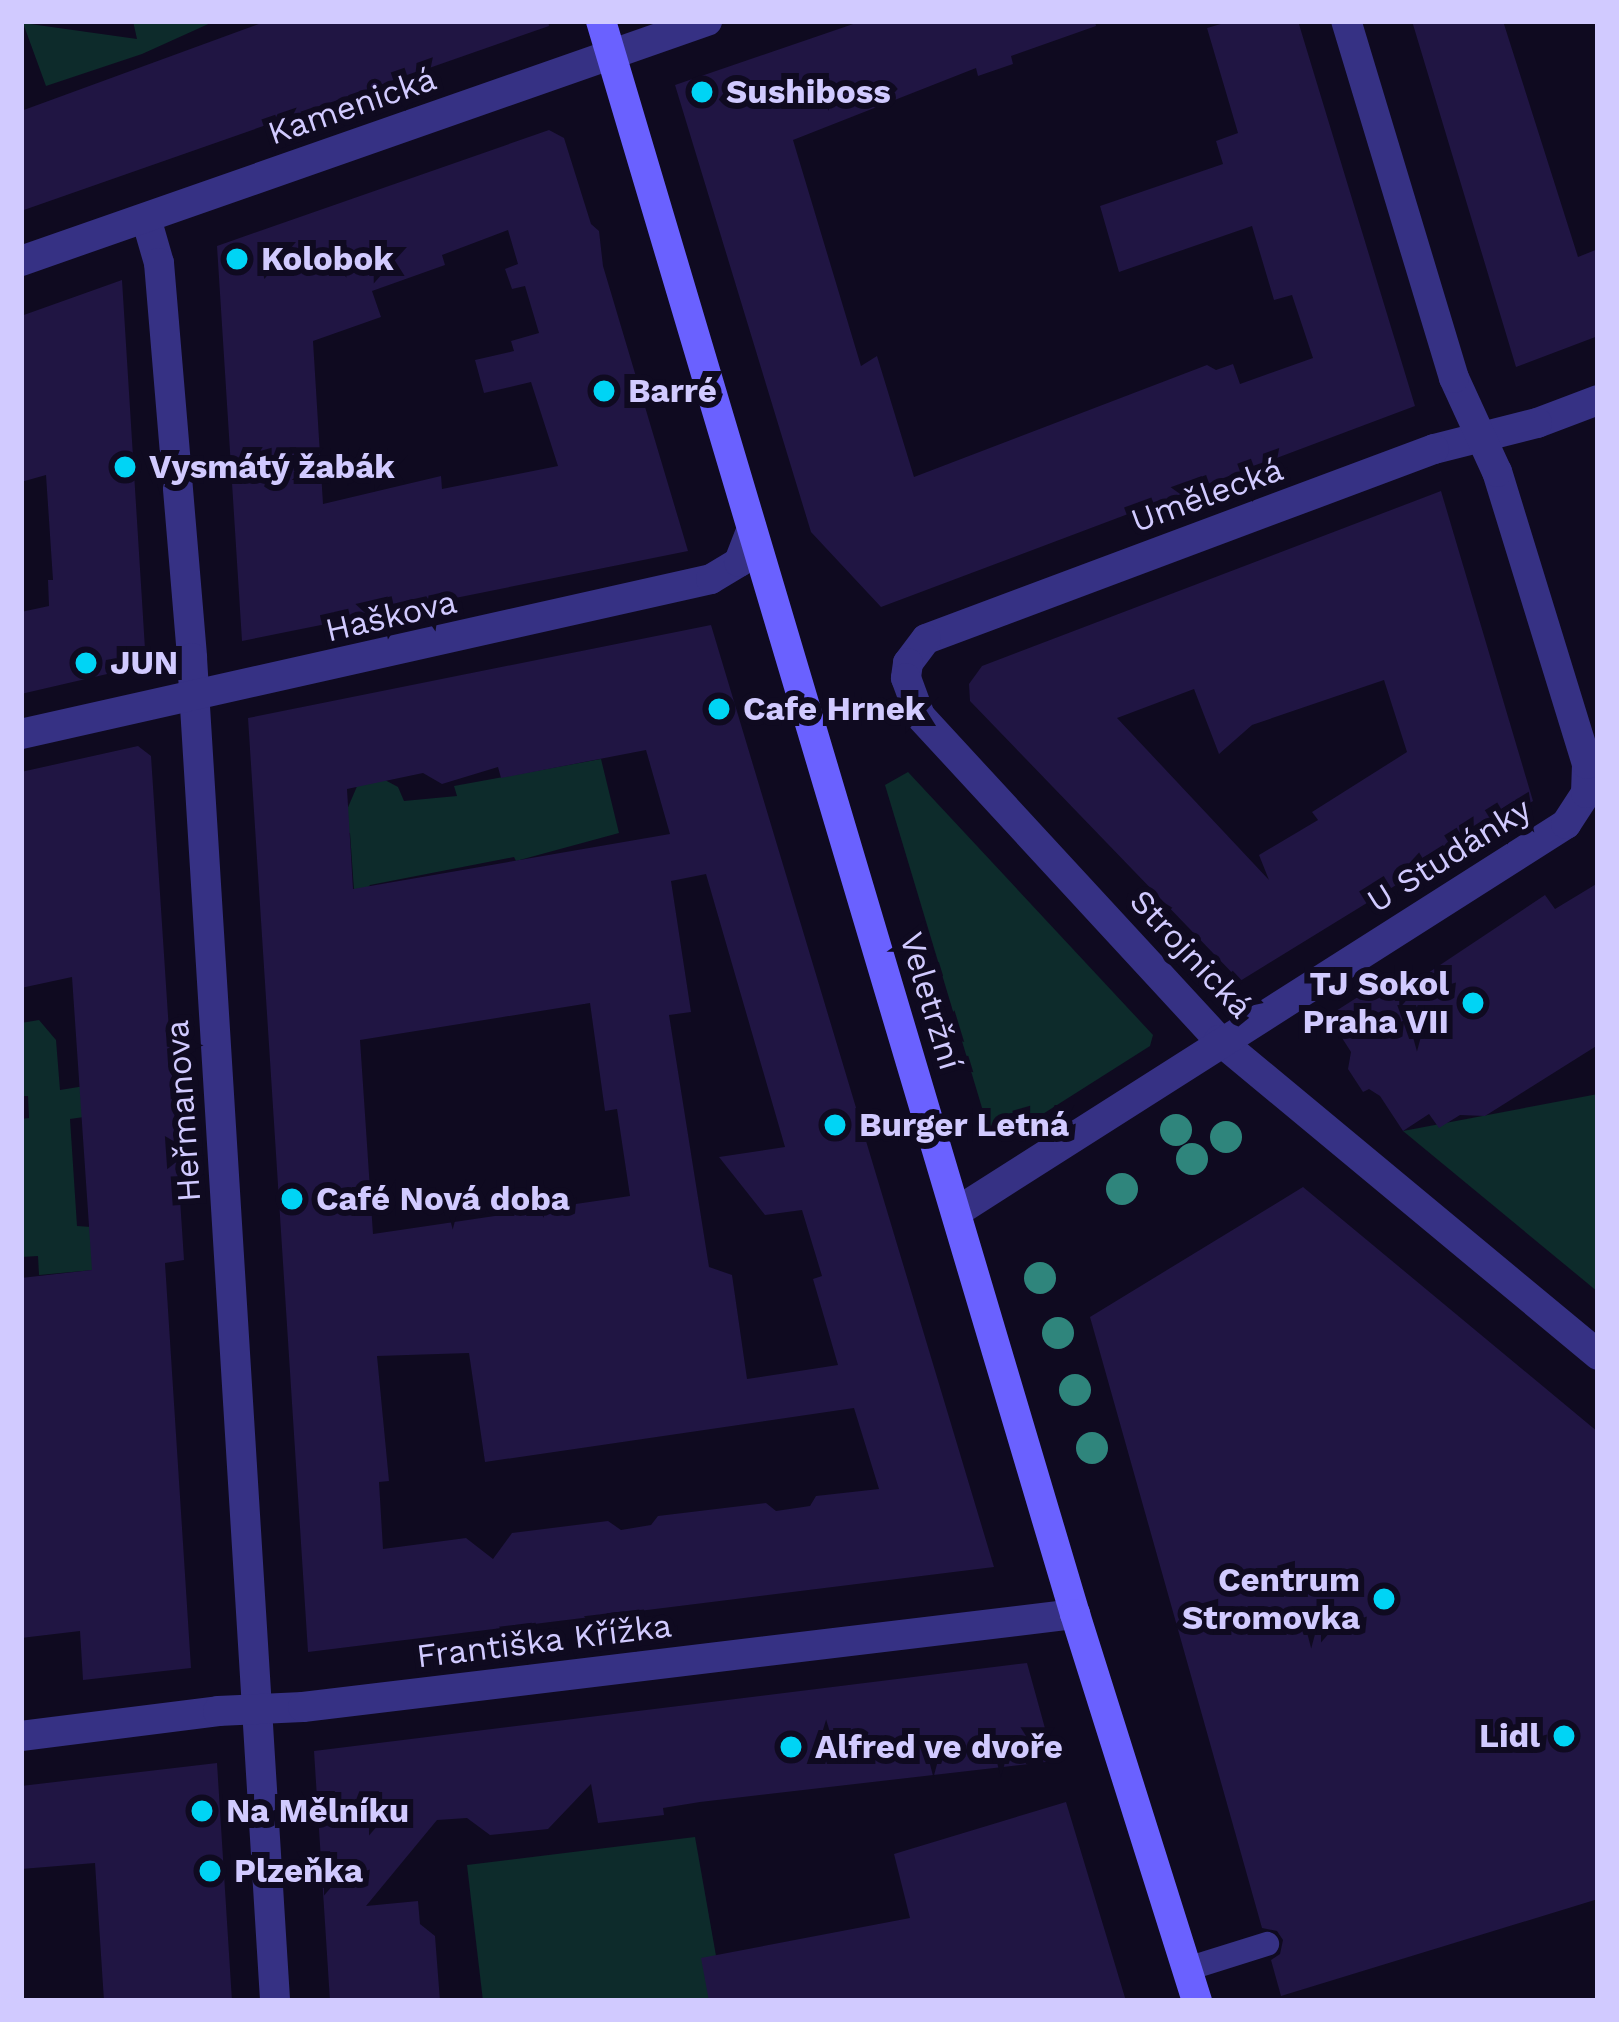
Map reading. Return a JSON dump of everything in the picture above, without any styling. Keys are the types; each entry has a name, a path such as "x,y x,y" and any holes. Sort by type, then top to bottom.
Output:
{"main road":[{"name":"Veletržní","path":"601,21 1075,1614 1197,2001"}],"street":[{"name":"Kamenická","path":"21,261 707,21"},
{"name":"U Studánky","path":"958,1211 1219,1040 1566,824 1586,793 1587,764 1497,472 1454,378 1346,21"},
{"name":"Heřmanova","path":"146,218 159,263 194,699 275,2001"},
{"name":"Umělecká","path":"920,716 906,678 908,663 926,639 1479,434 1537,423 1598,400"},
{"name":"Haškova","path":"21,734 194,699 711,579 739,562 751,530"},
{"name":"Strojnická","path":"920,716 1219,1040 1598,1355"},
{"name":"Františka Křížka","path":"21,1736 1075,1614"}],"lane":[{"path":"1187,1969 1267,1944"}],"green space":[{"path":"133,21 215,21 142,54 46,86 23,23 137,39"},
{"path":"601,759 619,833 516,861 514,857 370,885 355,904 350,833 337,833 358,784 383,779 398,787 404,801 457,796 454,786"},
{"path":"908,772 1153,1035 1150,1046 1005,1138 989,1131 885,785"},
{"path":"39,1020 56,1040 60,1090 91,1085 84,1117 70,1119 77,1226 91,1227 104,1269 39,1275 38,1256 21,1257 21,1119 29,1118 28,1096 21,1096 21,1023"},
{"path":"1598,1094 1598,1292 1403,1131"},
{"path":"695,1837 724,2001 483,2001 467,1865"}],"building":[{"path":"267,21 548,21 549,26 21,211 21,111"},
{"path":"862,21 1095,21 1096,26 1011,56 1013,64 978,76 976,68 793,140 861,366 877,356 914,477 1207,365 1216,370 1233,364 1240,384 1313,358 1292,295 1274,300 1252,226 1119,272 1100,206 1223,164 1216,141 1238,133 1207,28 1231,21 1298,21 1415,406 881,607 811,532 675,85"},
{"path":"1412,21 1503,21 1578,257 1598,249 1598,336 1516,367"},
{"path":"549,130 564,138 591,224 599,231 603,266 688,551 242,641 217,246","holes":["508,230 518,264 505,269 512,289 525,286 539,333 511,341 514,351 475,360 484,393 531,382 558,466 442,489 441,476 323,504 313,341 381,317 372,291 445,265 442,255"]},
{"path":"122,280 146,665 21,694 21,612 49,606 48,580 53,580 46,475 21,482 21,316"},
{"path":"1441,491 1533,801 1240,981 970,701 969,684 982,666","holes":["1384,680 1407,752 1312,812 1318,820 1259,855 1269,880 1117,718 1194,689 1219,754 1252,725"]},
{"path":"711,625 994,1567 308,1652 248,718","holes":["646,750 670,834 353,889 347,789 423,773 442,784 498,767 501,778","706,874 785,1147 719,1157 765,1215 802,1210 822,1276 813,1279 838,1365 747,1379 732,1275 709,1267 669,1015 691,1012 671,881","590,1003 605,1111 617,1109 630,1196 373,1234 360,1040","469,1353 485,1462 854,1408 879,1489 816,1496 810,1506 776,1511 766,1503 658,1516 651,1525 621,1530 608,1521 512,1533 493,1559 466,1538 383,1549 379,1482 389,1481 377,1356"]},
{"path":"138,746 151,756 184,1260 165,1263 191,1668 83,1680 80,1631 21,1638 21,1278 92,1270 72,977 21,988 21,772"},
{"name":"TJ Sokol Praha VII","path":"1598,883 1598,1045 1485,1116 1460,1115 1439,1128 1429,1114 1403,1131 1380,1096 1369,1089 1363,1092 1348,1069 1351,1052 1328,1016 1394,974 1404,989 1545,895 1555,909"},
{"name":"Centrum Stromovka","path":"1303,1187 1598,1432 1598,1899 1281,1996 1271,1960 1280,1954 1283,1940 1277,1931 1262,1928 1090,1317"},
{"path":"1027,1663 1054,1761 700,1802 663,1808 664,1815 598,1823 591,1784 548,1829 490,1835 467,1818 437,1820 366,1906 418,1901 420,1924 435,1936 440,2001 330,2001 314,1751"},
{"path":"217,1763 232,2001 104,2001 95,1863 21,1869 21,1786"},
{"path":"1066,1802 1126,2001 709,2001 701,1958 910,1918 894,1854"}],"place":[{"name":"Sushiboss","path":"702,92"},
{"name":"Kolobok","path":"237,259"},
{"name":"Barré","path":"604,391"},
{"name":"Vysmátý žabák","path":"125,467"},
{"name":"JUN","path":"86,663"},
{"name":"Cafe Hrnek","path":"719,709"},
{"name":"TJ Sokol Praha VII","path":"1473,1003"},
{"name":"Burger Letná","path":"835,1125"},
{"name":"Café Nová doba","path":"292,1199"},
{"name":"Centrum Stromovka","path":"1384,1599"},
{"name":"Lidl","path":"1564,1736"},
{"name":"Alfred ve dvoře","path":"791,1747"},
{"name":"Na Mělníku","path":"202,1811"},
{"name":"Plzeňka","path":"210,1871"}]}
